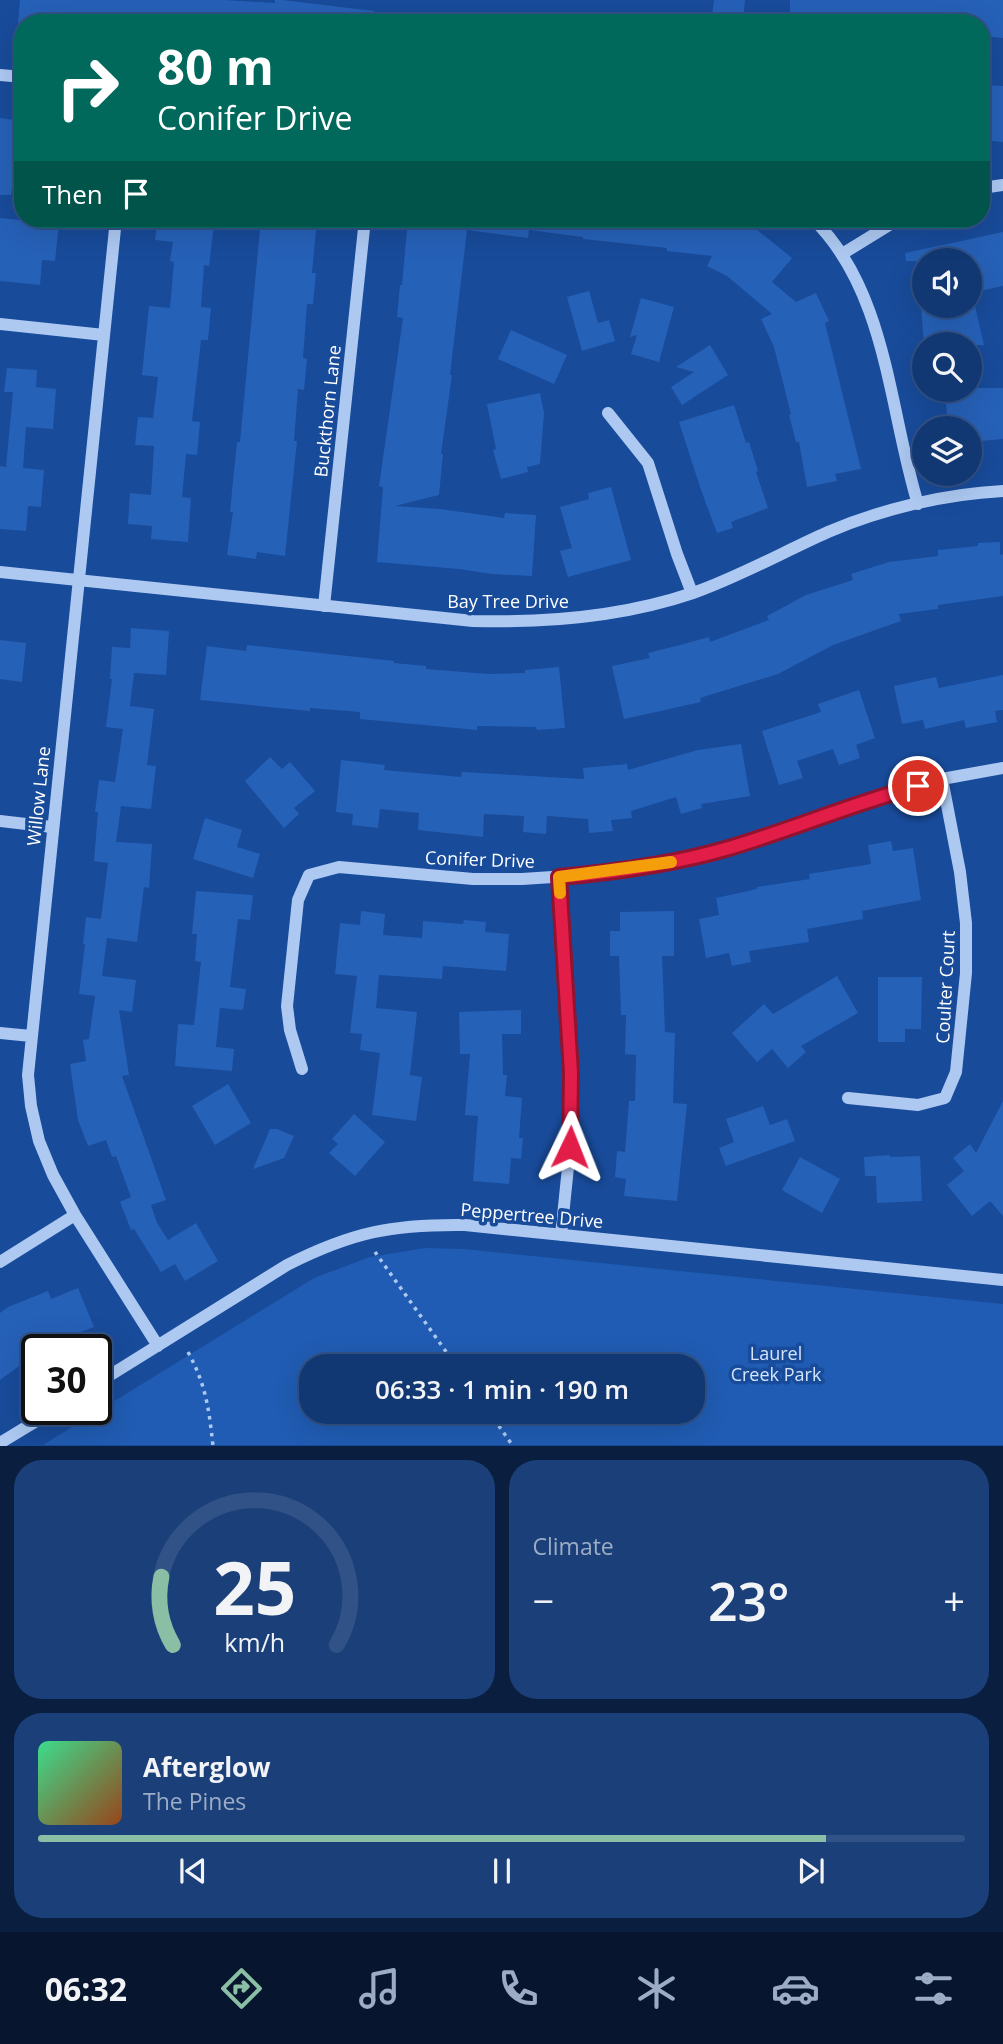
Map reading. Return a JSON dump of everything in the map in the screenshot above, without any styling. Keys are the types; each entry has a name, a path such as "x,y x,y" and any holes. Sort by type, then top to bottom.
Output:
{"street":[{"name":"Willow Lane","path":"115,228 28,1075 31,1106 39,1141 53,1175 75,1215 158,1346"},
{"name":"Buckthorn Lane","path":"324,606 364,228"},
{"path":"820,228 842,254 862,290 875,326 908,472 918,504"},
{"path":"842,254 884,228"},
{"path":"0,324 104,335"},
{"path":"608,413 648,463 692,593"},
{"name":"Bay Tree Drive","path":"0,572 473,621 523,622 579,618 639,607 692,593 831,531 880,514 950,497 1003,491"},
{"name":"Conifer Drive","path":"302,1069 290,1030 287,1006 298,900 309,875 339,867 473,879 559,877 661,865 727,849 849,806 942,779 1003,768"},
{"name":"Coulter Court","path":"848,1098 918,1105 945,1098 956,1072 966,973 966,923 960,872 942,779"},
{"path":"0,821 52,827"},
{"path":"559,877 572,1092 570,1147 561,1235"},
{"path":"0,1033 31,1036"},
{"path":"0,1262 75,1215"},
{"name":"Peppertree Drive","path":"112,1374 287,1265 348,1238 419,1224 465,1225 1003,1280"},
{"path":"0,1443 30,1425"}],"path":[{"path":"375,1252 448,1354"},
{"path":"188,1352 201,1376 209,1403 213,1446"},
{"path":"497,1424 513,1446"}],"green space":[{"name":"Laurel Creek Park","path":"425,1248 464,1249 1003,1304 1003,1445 43,1445 75,1425 112,1425 112,1402 314,1278 370,1257"}],"building":[{"path":"20,0 224,0 275,3 275,0 282,0 374,11 374,14 19,14"},
{"path":"714,0 745,0 744,14 712,14"},
{"path":"790,0 1003,0 1003,38 990,37 990,14 790,12"},
{"path":"990,85 1003,86 1003,142 990,141"},
{"path":"0,118 14,120 14,173 11,195 0,195"},
{"path":"0,218 14,219 14,228 59,228 55,261 42,260 40,285 0,281"},
{"path":"157,228 214,228 209,266 204,265 201,307 211,308 208,340 201,340 192,421 200,422 197,455 186,454 182,497 191,498 188,542 151,539 152,526 128,524 130,493 151,495 154,446 135,445 138,417 153,418 158,377 142,375 149,306 170,308 174,262 170,261 173,242 155,240"},
{"path":"260,228 316,228 312,273 316,273 313,304 307,304 303,358 307,359 304,390 298,389 294,441 297,441 285,556 257,552 256,559 227,555 233,512 230,512 237,442 240,442"},
{"path":"407,228 756,228 792,258 772,282 796,302 816,293 829,321 825,323 861,469 835,474 837,481 807,487 799,442 796,442 774,347 761,319 772,314 727,276 707,266 712,256 529,230 528,238 467,230 441,454 439,495 395,506 504,518 505,513 536,515 532,576 377,562 383,487 379,486 403,318 397,317"},
{"path":"1003,232 1003,286 982,290 982,248 928,248"},
{"path":"912,252 912,261 906,261 905,253"},
{"path":"589,291 598,323 609,320 615,341 582,351 567,297"},
{"path":"641,298 674,307 659,362 631,354 637,335 630,337"},
{"path":"922,318 978,318 981,332 923,332"},
{"path":"511,330 567,355 554,384 498,359"},
{"path":"710,345 728,375 682,405 671,387 694,372 676,367"},
{"path":"7,368 37,370 36,387 56,389 53,429 26,427 23,468 44,470 41,507 28,506 26,531 0,529 0,466 6,467 13,392 4,392"},
{"path":"982,388 1003,388 1003,439 982,441 982,416 947,416 946,402 982,402"},
{"path":"540,393 544,413 540,464 527,467 528,472 501,479 493,450 496,449 487,404"},
{"path":"734,405 746,443 749,442 768,508 731,522 733,528 717,533 679,422"},
{"path":"611,487 631,560 568,577 560,551 572,548 560,507 589,499 588,493"},
{"path":"1000,542 1000,555 1003,554 1003,596 938,605 938,609 899,614 901,621 833,645 778,674 700,698 701,702 624,719 612,666 650,658 648,653 709,637 710,642 769,620 767,616 806,595 853,580 851,574 889,562 938,556 938,550"},
{"path":"131,628 169,631 166,675 134,673 130,706 154,709 147,765 156,766 151,809 121,806 116,842 152,844 149,888 144,887 137,942 107,938 102,976 136,980 132,1012 119,1010 129,1075 122,1076 166,1200 151,1205 157,1223 168,1240 196,1223 218,1261 185,1281 175,1264 161,1272 134,1229 131,1230 120,1202 131,1197 116,1156 112,1157 106,1140 88,1146 78,1120 70,1064 86,1061 83,1040 89,1039 95,996 79,994 86,917 101,919 108,863 94,861 99,780 115,782 123,729 106,727 112,679 112,647 130,648"},
{"path":"0,640 26,643 22,682 0,679"},
{"path":"247,645 394,661 426,666 426,669 488,674 525,673 525,670 559,667 565,728 537,730 536,727 477,726 477,730 360,719 360,712 310,708 310,711 200,700 207,646 246,651"},
{"path":"1003,675 1003,710 995,711 997,722 966,728 964,720 925,729 923,720 902,724 894,686 936,677 939,688"},
{"path":"859,690 875,738 856,745 860,758 839,765 833,749 797,761 803,778 779,785 762,731 821,712 818,704"},
{"path":"741,744 750,796 701,804 702,808 681,814 676,797 631,811 632,818 611,820 613,831 589,833 588,819 547,816 546,834 523,832 524,816 484,814 483,837 418,830 419,813 380,809 378,828 352,825 353,814 336,812 341,760 385,765 384,770 461,777 462,772 584,779 583,768 627,764 628,770 698,750"},
{"path":"270,757 282,769 290,762 315,791 294,808 299,814 284,828 245,781"},
{"path":"205,818 242,830 237,847 260,854 253,878 193,859"},
{"path":"891,841 893,851 913,848 921,900 862,911 863,919 807,929 809,942 749,951 751,962 732,966 729,953 706,958 699,919 719,915 716,898 757,887 810,879 809,874 871,864 868,845"},
{"path":"196,891 253,895 250,920 238,919 230,987 246,989 243,1010 220,1008 216,1047 234,1049 232,1071 175,1066 178,1024 194,1025 201,962 195,961 197,934 192,934"},
{"path":"361,911 385,914 383,935 422,938 423,921 463,924 464,920 486,922 485,932 509,934 506,971 443,966 442,979 379,975 376,1008 417,1012 410,1075 422,1077 416,1121 372,1115 380,1053 360,1050 362,1034 350,1033 357,976 335,974 340,923 360,925"},
{"path":"674,911 674,956 662,956 665,1032 675,1033 673,1103 687,1104 677,1201 624,1196 626,1179 615,1177 617,1151 625,1152 629,1101 635,1101 636,1055 625,1054 626,1015 621,1015 619,956 610,956 610,931 620,931 620,912"},
{"path":"837,976 858,1013 801,1046 806,1052 788,1068 772,1049 757,1062 732,1033 764,1004 773,1014"},
{"path":"878,977 922,977 921,1029 905,1029 905,1042 878,1042"},
{"path":"521,1010 521,1034 502,1034 503,1075 507,1075 505,1096 522,1098 519,1138 523,1138 521,1159 511,1158 509,1184 473,1181 478,1116 465,1115 470,1054 460,1054 459,1012"},
{"path":"228,1084 251,1123 215,1145 192,1106"},
{"path":"1003,1101 1003,1216 990,1201 972,1216 947,1185 964,1171 953,1158 970,1144 976,1153"},
{"path":"763,1106 770,1125 787,1119 795,1141 726,1166 719,1148 734,1142 726,1119"},
{"path":"354,1114 385,1142 355,1176 329,1153 338,1144 332,1139"},
{"path":"270,1129 294,1136 284,1158 253,1169"},
{"path":"920,1156 922,1201 877,1203 876,1176 865,1176 864,1157"},
{"path":"800,1157 840,1179 822,1213 782,1190"},
{"path":"78,1288 94,1327 76,1334 21,1334 21,1365 0,1380 0,1313 8,1307 48,1291 51,1299"}],"slow traffic":[{"path":"560,893 559,877 599,874 671,862"}],"route":[{"path":"570,1147 570,1034 559,877 661,865 727,849 849,806 918,786"}]}
